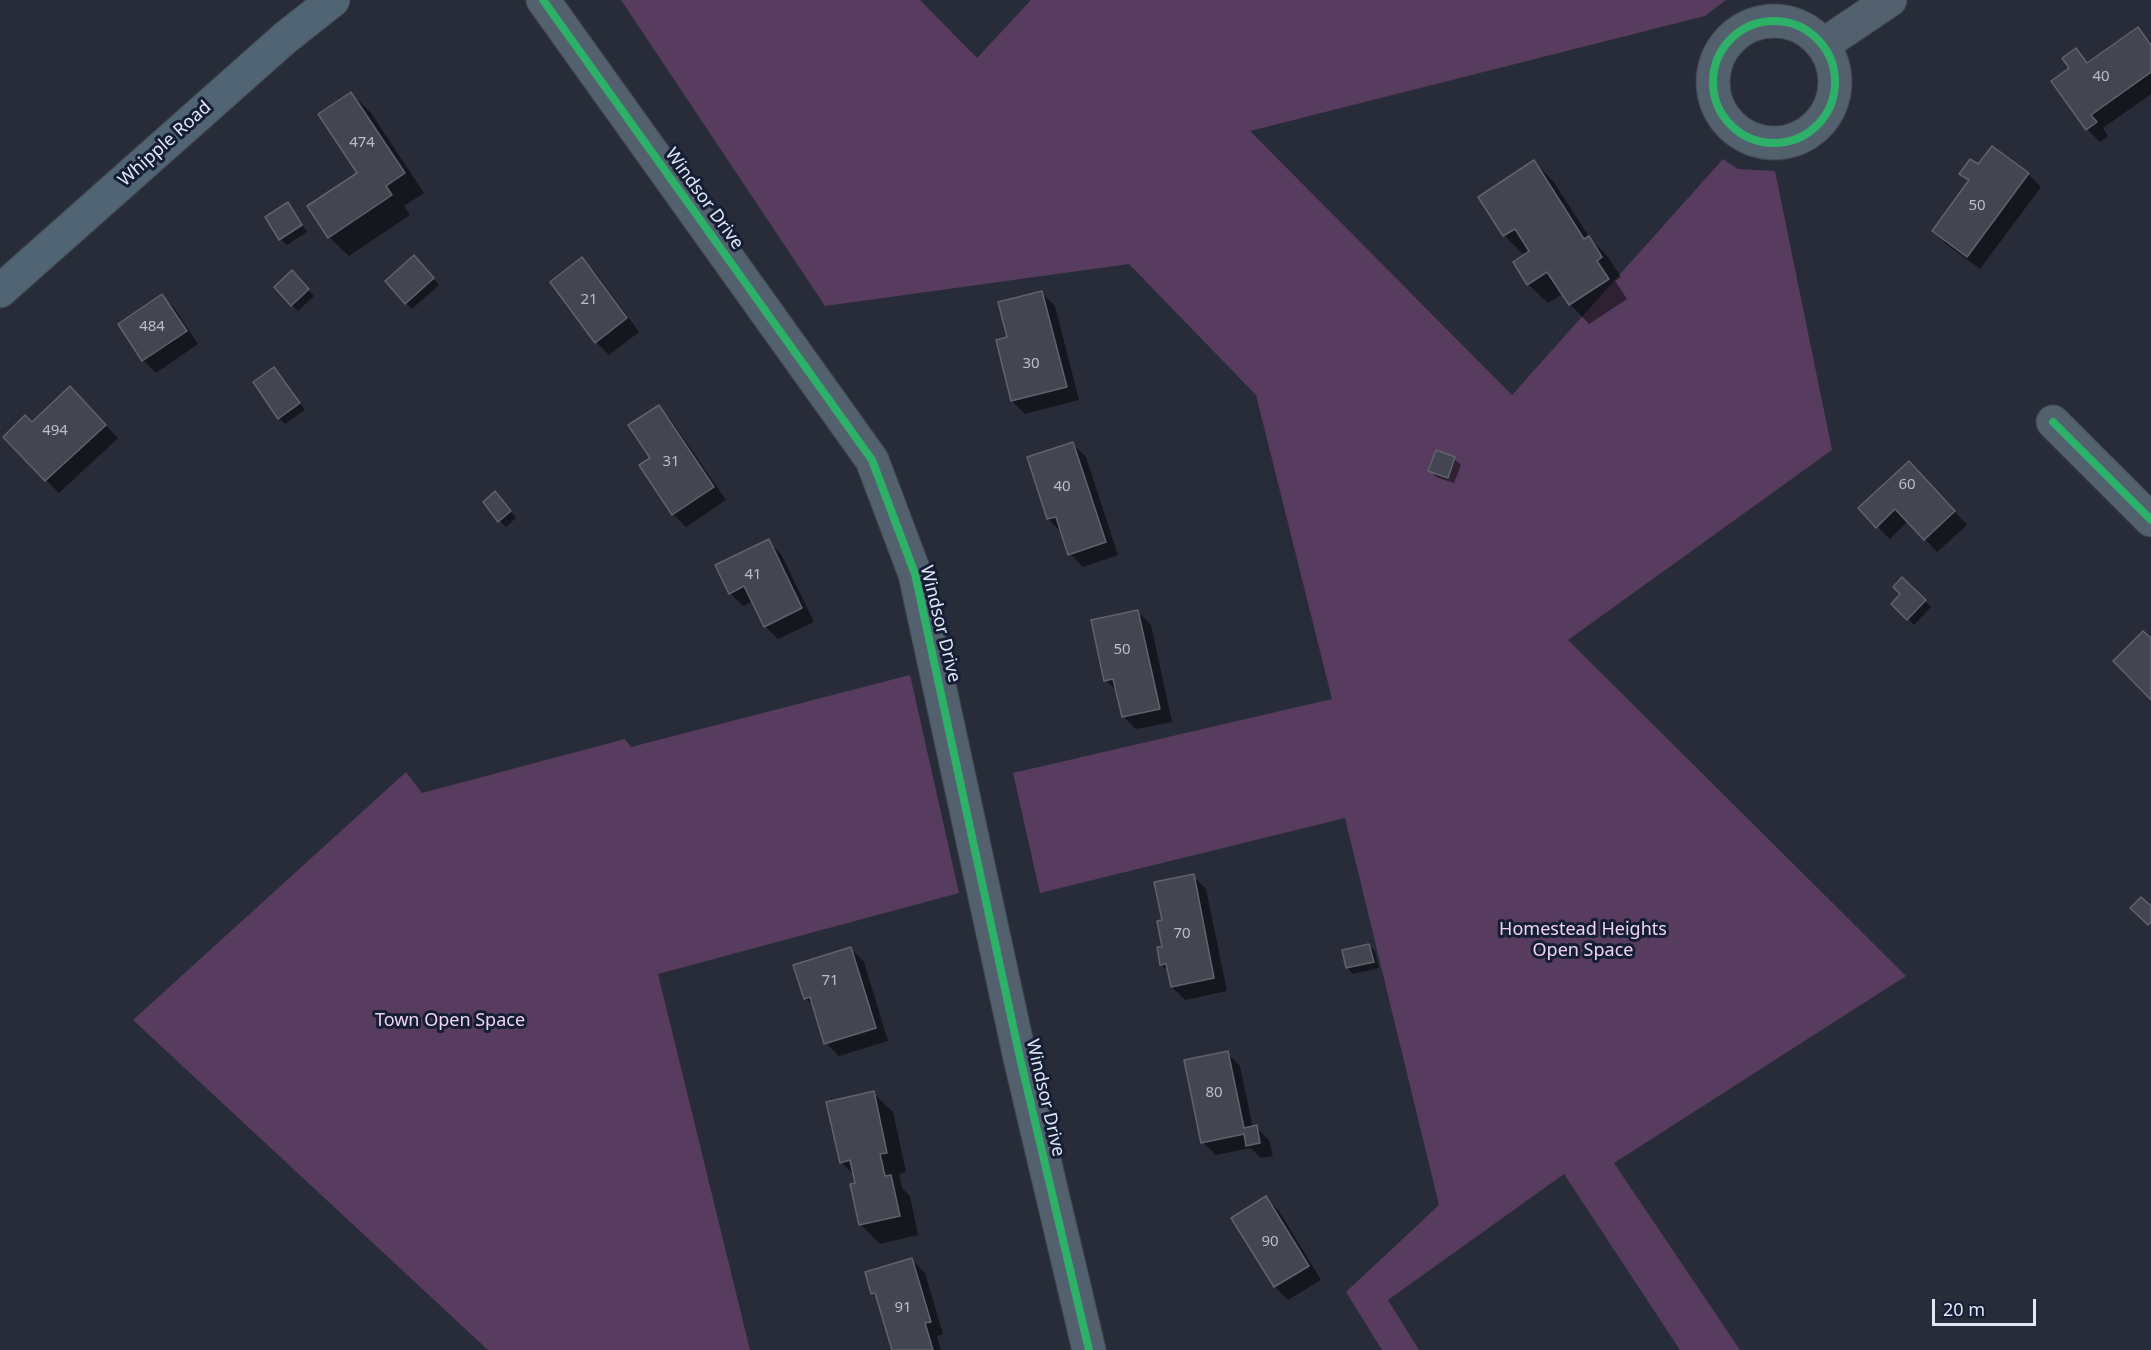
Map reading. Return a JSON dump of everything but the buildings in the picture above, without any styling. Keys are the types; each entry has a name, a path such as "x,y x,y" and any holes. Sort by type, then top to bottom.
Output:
{"main road":[{"name":"Whipple Road","path":"0,291 285,38 333,0"}],"street":[{"name":"Windsor Drive","path":"543,0 872,460 915,574 1020,1058 1089,1350"},
{"path":"1823,45 1890,0"},
{"path":"2054,422 2151,520"}],"green space":[{"name":"Homestead Heights Open Space","path":"621,0 920,0 977,58 1031,0 1726,0 1705,16 1250,131 1512,395 1723,159 1738,169 1775,171 1832,450 1568,640 1906,976 1614,1163 1740,1350 1680,1350 1564,1174 1388,1300 1419,1350 1382,1350 1346,1292 1439,1205 1345,818 1040,893 1013,773 1332,699 1256,395 1129,264 825,306"},
{"name":"Town Open Space","path":"910,675 959,893 658,974 750,1350 488,1350 133,1020 406,772 422,793 625,739 631,747"}],"cycle path":[{"path":"543,0 872,460 915,574 1020,1058 1089,1350"},
{"path":"1774,21 1797,25 1817,39 1831,59 1835,82 1831,105 1817,125 1797,139 1774,143 1751,139 1731,125 1717,105 1713,82 1717,59 1731,39 1751,25 1774,21"},
{"path":"2053,422 2151,520"}]}
